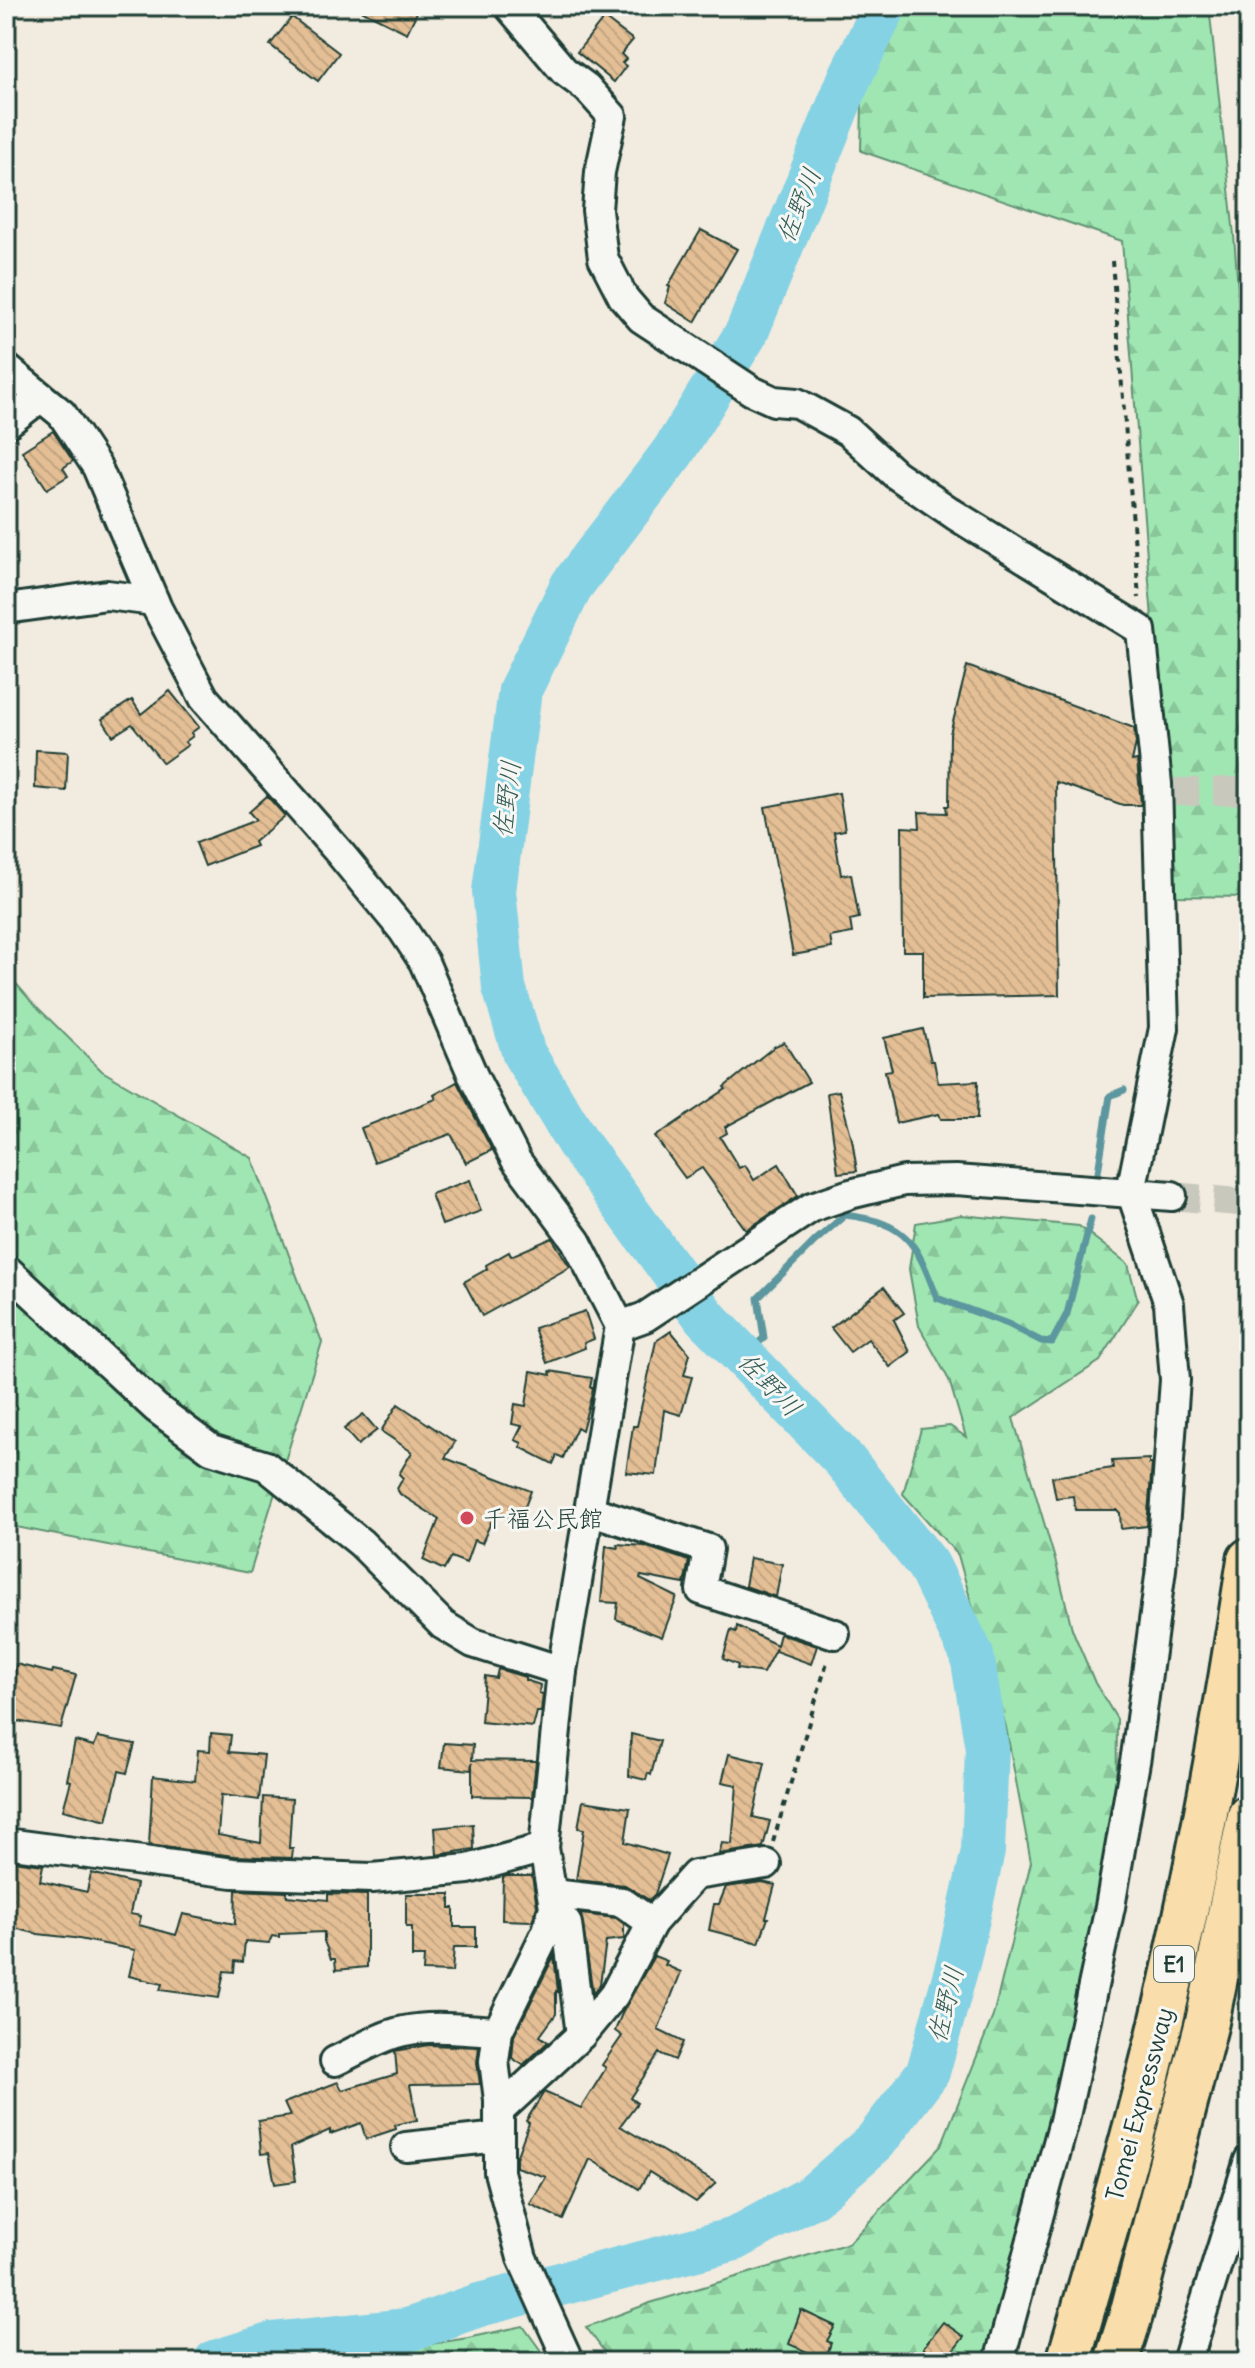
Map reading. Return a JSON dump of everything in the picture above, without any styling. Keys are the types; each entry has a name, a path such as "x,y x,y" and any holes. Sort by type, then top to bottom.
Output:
{"highway":[{"name":"Tomei Expressway","path":"1068,2362 1100,2253 1172,1977 1233,1666 1249,1560"},
{"name":"Tomei Expressway","path":"1116,2362 1207,2022 1249,1816"}],"street":[{"path":"509,6 564,71 587,88 612,116 600,172 597,210 603,258 623,297 641,318 752,391 774,401 797,403 848,431 895,474 955,515 1141,630 1164,788 1164,1028 1131,1191 1169,1304 1175,1380 1161,1569 1136,1756 1110,1907 1064,2121 999,2362"},
{"path":"6,368 62,414 97,467 154,601 204,698 403,930 424,962 474,1078 516,1160 632,1321"},
{"path":"6,424 41,397"},
{"path":"6,609 107,595 154,601"},
{"path":"581,2035 567,1924 553,1900 544,1848 562,1671 589,1510 632,1321 782,1229 812,1207 904,1181 956,1180 1172,1196"},
{"path":"6,1269 156,1408 211,1449 266,1466 361,1543 443,1625 473,1643 562,1671"},
{"path":"589,1510 708,1549 701,1590 835,1634"},
{"path":"6,1843 233,1873 372,1878 468,1869 544,1848"},
{"path":"406,2147 499,2124 614,1995 652,1923 695,1875 766,1864"},
{"path":"553,1900 622,1902 652,1923"},
{"path":"553,1900 547,1931 498,2031 494,2061 499,2172 522,2258 569,2362"},
{"path":"335,2061 380,2039 405,2031 498,2031"},
{"path":"1187,2362 1247,2174"}],"path":[{"path":"1112,261 1141,630"},
{"path":"766,1864 835,1634"}],"green space":[{"path":"864,6 1209,6 1234,235 1249,438 1249,897 1174,896 1122,241 861,151"},
{"path":"6,972 102,1071 252,1158 322,1342 250,1573 6,1525"},
{"path":"961,1215 1079,1226 1128,1264 1138,1301 1100,1361 1013,1418 1072,1629 1095,1683 1117,1719 1116,1837 1047,2153 990,2362 612,2362 586,2327 650,2303 849,2243 941,2146 993,2016 1031,1862 1006,1727 958,1555 903,1494 921,1429 950,1426 966,1437 949,1380 919,1326 909,1269 916,1223"},
{"path":"523,2326 549,2362 318,2362 468,2338"}],"building":[{"path":"353,6 420,6 407,33"},
{"path":"292,17 339,53 318,81 270,45"},
{"path":"604,18 633,40 621,54 626,59 622,63 626,66 614,82 577,52"},
{"path":"701,230 737,249 695,322 665,303 668,286"},
{"path":"53,431 73,461 63,468 68,476 47,489 22,451"},
{"path":"967,666 1134,728 1136,743 1132,761 1137,760 1141,805 1123,805 1056,782 1059,995 923,998 923,951 903,951 902,827 920,828 919,812 947,813 950,734"},
{"path":"170,691 199,727 185,742 188,745 163,763 132,724 113,736 102,719 132,700 141,714"},
{"path":"36,750 68,752 66,791 35,788"},
{"path":"839,793 845,830 834,832 841,875 851,874 859,918 850,920 852,933 830,937 832,948 793,955 765,807"},
{"path":"267,796 285,816 254,842 256,846 205,866 196,843 256,820 249,812"},
{"path":"923,1029 938,1083 978,1081 977,1119 941,1119 939,1114 896,1123 885,1071 892,1070 884,1038"},
{"path":"784,1042 809,1082 725,1127 727,1133 720,1137 739,1168 745,1165 754,1180 779,1164 798,1196 746,1230 702,1168 685,1178 655,1137 726,1089 724,1087"},
{"path":"457,1082 492,1150 466,1163 451,1134 374,1162 361,1128 436,1099 434,1095"},
{"path":"839,1091 857,1171 838,1173 827,1093"},
{"path":"470,1180 481,1211 442,1225 431,1194"},
{"path":"552,1238 570,1267 482,1316 464,1282 509,1252 511,1256"},
{"path":"884,1287 904,1313 894,1320 910,1352 890,1367 868,1339 850,1352 831,1328"},
{"path":"585,1311 594,1339 584,1343 585,1348 547,1363 534,1328"},
{"path":"671,1331 690,1354 684,1375 692,1377 681,1415 664,1410 656,1475 626,1472 633,1426 637,1426 656,1341"},
{"path":"531,1371 592,1378 592,1393 582,1430 577,1427 563,1458 557,1455 553,1464 520,1447 522,1443 515,1440 522,1426 512,1424 515,1404 526,1406"},
{"path":"398,1404 455,1442 445,1458 531,1491 519,1522 495,1513 482,1543 474,1540 466,1563 451,1557 444,1570 423,1560 439,1519 397,1489 403,1478 399,1474 412,1452 381,1431"},
{"path":"363,1414 377,1430 358,1445 344,1429"},
{"path":"1149,1459 1149,1464 1152,1464 1147,1526 1121,1529 1117,1510 1075,1510 1073,1496 1056,1498 1052,1477 1113,1468 1112,1461"},
{"path":"617,1544 644,1546 689,1561 684,1584 641,1576 640,1579 677,1597 662,1637 616,1619 618,1603 601,1602 606,1546 618,1548"},
{"path":"750,1558 782,1564 776,1597 745,1586"},
{"path":"737,1626 777,1645 780,1634 817,1646 811,1664 775,1651 776,1648 763,1673 737,1669 738,1665 723,1659 731,1630 736,1632"},
{"path":"16,1664 76,1675 61,1728 9,1720"},
{"path":"498,1669 540,1685 539,1693 543,1694 541,1712 537,1712 533,1727 481,1722 485,1676 496,1678"},
{"path":"211,1733 231,1735 229,1752 264,1755 259,1800 221,1795 218,1835 261,1843 263,1797 292,1799 289,1848 293,1848 292,1858 234,1856 149,1845 153,1776 195,1781 198,1750 210,1751"},
{"path":"631,1734 660,1741 651,1775 648,1773 646,1780 629,1776"},
{"path":"98,1737 135,1744 127,1773 119,1771 107,1821 63,1810 71,1781 67,1780 75,1741 94,1746"},
{"path":"444,1743 473,1745 472,1760 536,1761 532,1797 472,1796 472,1763 471,1770 441,1767"},
{"path":"729,1754 765,1763 753,1817 770,1821 763,1847 719,1854 722,1843 732,1844 737,1785 722,1782"},
{"path":"583,1801 630,1808 625,1842 668,1855 655,1894 649,1900 625,1885 576,1880 584,1829 578,1828"},
{"path":"473,1824 474,1849 437,1855 435,1828"},
{"path":"6,1860 43,1865 40,1881 87,1892 91,1873 136,1884 130,1914 141,1916 139,1925 176,1935 183,1914 235,1924 236,1890 287,1892 287,1896 328,1900 328,1894 367,1895 367,1967 336,1970 335,1959 331,1959 324,1941 324,1932 279,1934 279,1937 272,1936 269,1943 245,1941 243,1962 235,1961 234,1972 224,1971 219,1998 160,1990 162,1984 129,1976 135,1950 6,1926"},
{"path":"532,1876 537,1906 532,1921 502,1920 503,1877"},
{"path":"762,1882 775,1885 759,1943 709,1930 714,1904 719,1904 726,1887"},
{"path":"406,1894 450,1894 454,1927 476,1927 476,1947 454,1947 452,1972 423,1971 424,1957 412,1957 412,1927 406,1927"},
{"path":"581,1914 616,1918 624,1924 624,1939 606,1941 600,1984 593,1994"},
{"path":"554,1956 558,1992 556,2014 540,2036 548,2042 523,2065 512,2058 514,2036"},
{"path":"654,1956 681,1972 658,2030 683,2042 675,2060 659,2053 630,2098 637,2103 620,2126 716,2183 696,2202 649,2172 639,2189 590,2159 563,2220 530,2204 546,2177 516,2167 516,2158 529,2123 526,2121 544,2092 581,2108 606,2068 602,2065 622,2036 615,2031 623,2011"},
{"path":"428,2045 479,2047 477,2063 480,2084 410,2085 417,2120 395,2125 396,2129 366,2139 361,2123 330,2134 330,2130 291,2147 296,2181 275,2184 269,2153 261,2154 258,2121 290,2116 284,2103 338,2082 342,2090 397,2074 395,2051"},
{"path":"801,2310 835,2326 827,2341 831,2343 825,2360 789,2344"},
{"path":"943,2322 964,2337 944,2362 940,2362 923,2348"}],"waterway":[{"name":"佐野川","path":"215,2362 273,2344 408,2330 479,2305 735,2239 813,2196 875,2142 928,2072 959,1959 983,1851 987,1749 972,1655 928,1565 844,1460 705,1317 580,1146 524,1054 504,987 494,891 520,690 572,585 673,452 747,332 850,77 885,6"},
{"path":"1098,1172 1110,1096 1124,1090"},
{"path":"743,1356 764,1338 758,1298 845,1215 883,1224 907,1239 923,1263 937,1298 1008,1324 1041,1341 1052,1342 1067,1314 1091,1219"}],"tunnel":[{"path":"1171,792 1249,791"},
{"path":"1172,1196 1249,1203"}],"place":[{"name":"千福公民館","path":"467,1518"}]}
